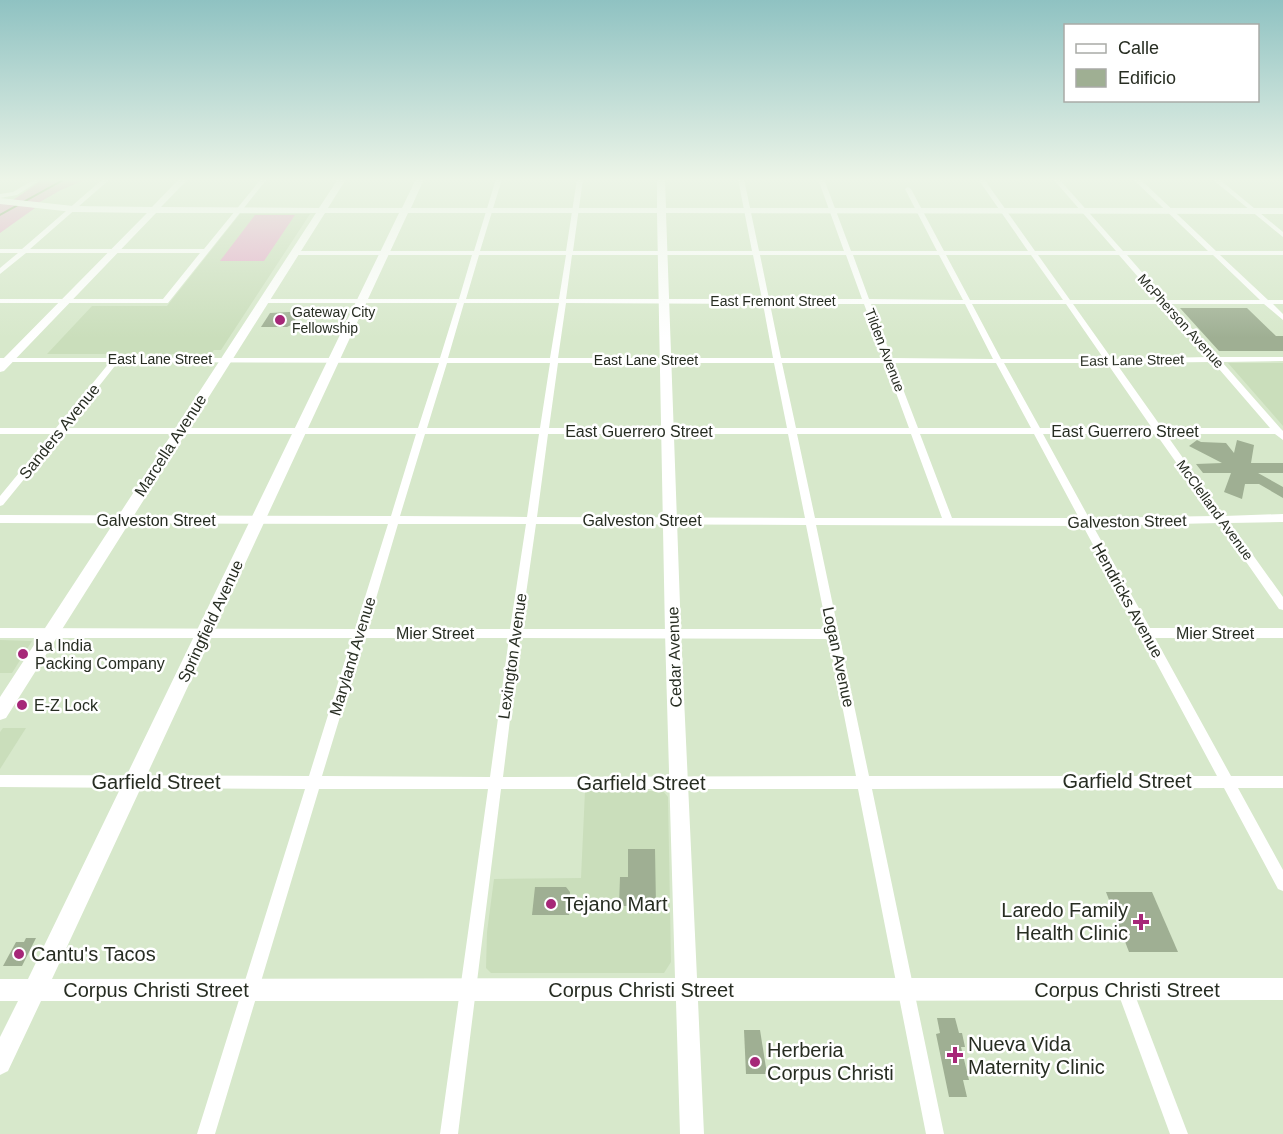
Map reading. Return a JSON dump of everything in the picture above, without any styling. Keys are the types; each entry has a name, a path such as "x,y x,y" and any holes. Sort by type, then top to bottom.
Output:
{"street":[{"path":"0,272 47,232"},
{"path":"0,369 4,360 134,232"},
{"path":"0,301 165,301 221,232"},
{"name":"Marcella Avenue","path":"0,712 308,232"},
{"name":"Springfield Avenue","path":"0,1063 395,232"},
{"name":"Maryland Avenue","path":"206,1134 483,232"},
{"name":"Lexington Avenue","path":"448,1134 515,633 572,232"},
{"name":"Cedar Avenue","path":"662,232 669,520 692,1134"},
{"name":"Logan Avenue","path":"751,232 833,634 862,765 863,782 935,1134"},
{"name":"Tilden Avenue","path":"840,232 948,520"},
{"name":"Hendricks Avenue","path":"930,232 1036,431 1283,884"},
{"name":"McClelland Avenue","path":"1018,232 1283,606"},
{"name":"McPherson Avenue","path":"1102,232 1280,434"},
{"path":"1192,232 1283,318"},
{"path":"0,251 206,251"},
{"path":"294,253 1283,253"},
{"name":"East Fremont Street","path":"264,301 1283,302"},
{"name":"Sanders Avenue","path":"0,503 117,359"},
{"name":"East Lane Street","path":"4,360 1109,361 1283,359"},
{"name":"East Guerrero Street","path":"0,431 422,429 1158,431 1280,434"},
{"name":"Galveston Street","path":"0,519 1086,522 1283,518"},
{"name":"Mier Street","path":"0,633 833,634"},
{"name":"Mier Street","path":"1146,633 1283,633"},
{"name":"Garfield Street","path":"0,781 133,783 1283,782"},
{"name":"Corpus Christi Street","path":"0,990 1283,989"},
{"path":"1125,990 1179,1134"}],"shaded area":[{"path":"226,232 298,232 221,350 214,350 211,354 47,354 92,306 167,306"},
{"path":"242,232 284,232 264,261 220,261"},
{"path":"1228,363 1283,363 1283,426 1277,419"},
{"path":"0,640 32,641 12,673 0,673"},
{"path":"3,728 26,728 0,769 0,732"},
{"path":"585,791 663,791 668,797 671,962 664,973 491,973 486,968 487,932 494,879 581,878"}],"building":[{"path":"1180,308 1247,308 1276,336 1283,336 1283,351 1219,351"},
{"name":"Gateway City Fellowship","path":"299,312 293,324 287,327 261,327 270,313"},
{"path":"1197,440 1226,443 1234,453 1237,440 1254,445 1251,463 1283,463 1283,473 1258,473 1283,487 1283,498 1259,484 1245,484 1242,499 1224,492 1231,473 1203,473 1196,464 1222,463 1189,446"},
{"path":"628,849 655,849 656,906 619,906 620,877 628,877"},
{"name":"Tejano Mart","path":"535,887 566,887 570,892 569,915 532,915"},
{"name":"Laredo Family Health Clinic","path":"1106,892 1152,892 1178,952 1129,952"},
{"name":"Cantu's Tacos","path":"26,938 36,938 22,966 3,966 16,942 24,942"},
{"name":"Nueva Vida Maternity Clinic","path":"937,1018 955,1018 959,1033 962,1033 965,1047 961,1047 969,1080 963,1080 967,1097 949,1097 936,1034 940,1033"},
{"name":"Herberia Corpus Christi","path":"744,1030 760,1030 767,1074 746,1074"}],"place":[{"name":"Gateway City Fellowship","path":"280,320"},
{"name":"La India Packing Company","path":"23,654"},
{"name":"E-Z Lock","path":"22,705"},
{"name":"Tejano Mart","path":"551,904"},
{"name":"Laredo Family Health Clinic","path":"1141,922"},
{"name":"Cantu's Tacos","path":"19,954"},
{"name":"Nueva Vida Maternity Clinic","path":"955,1055"},
{"name":"Herberia Corpus Christi","path":"755,1062"}]}
